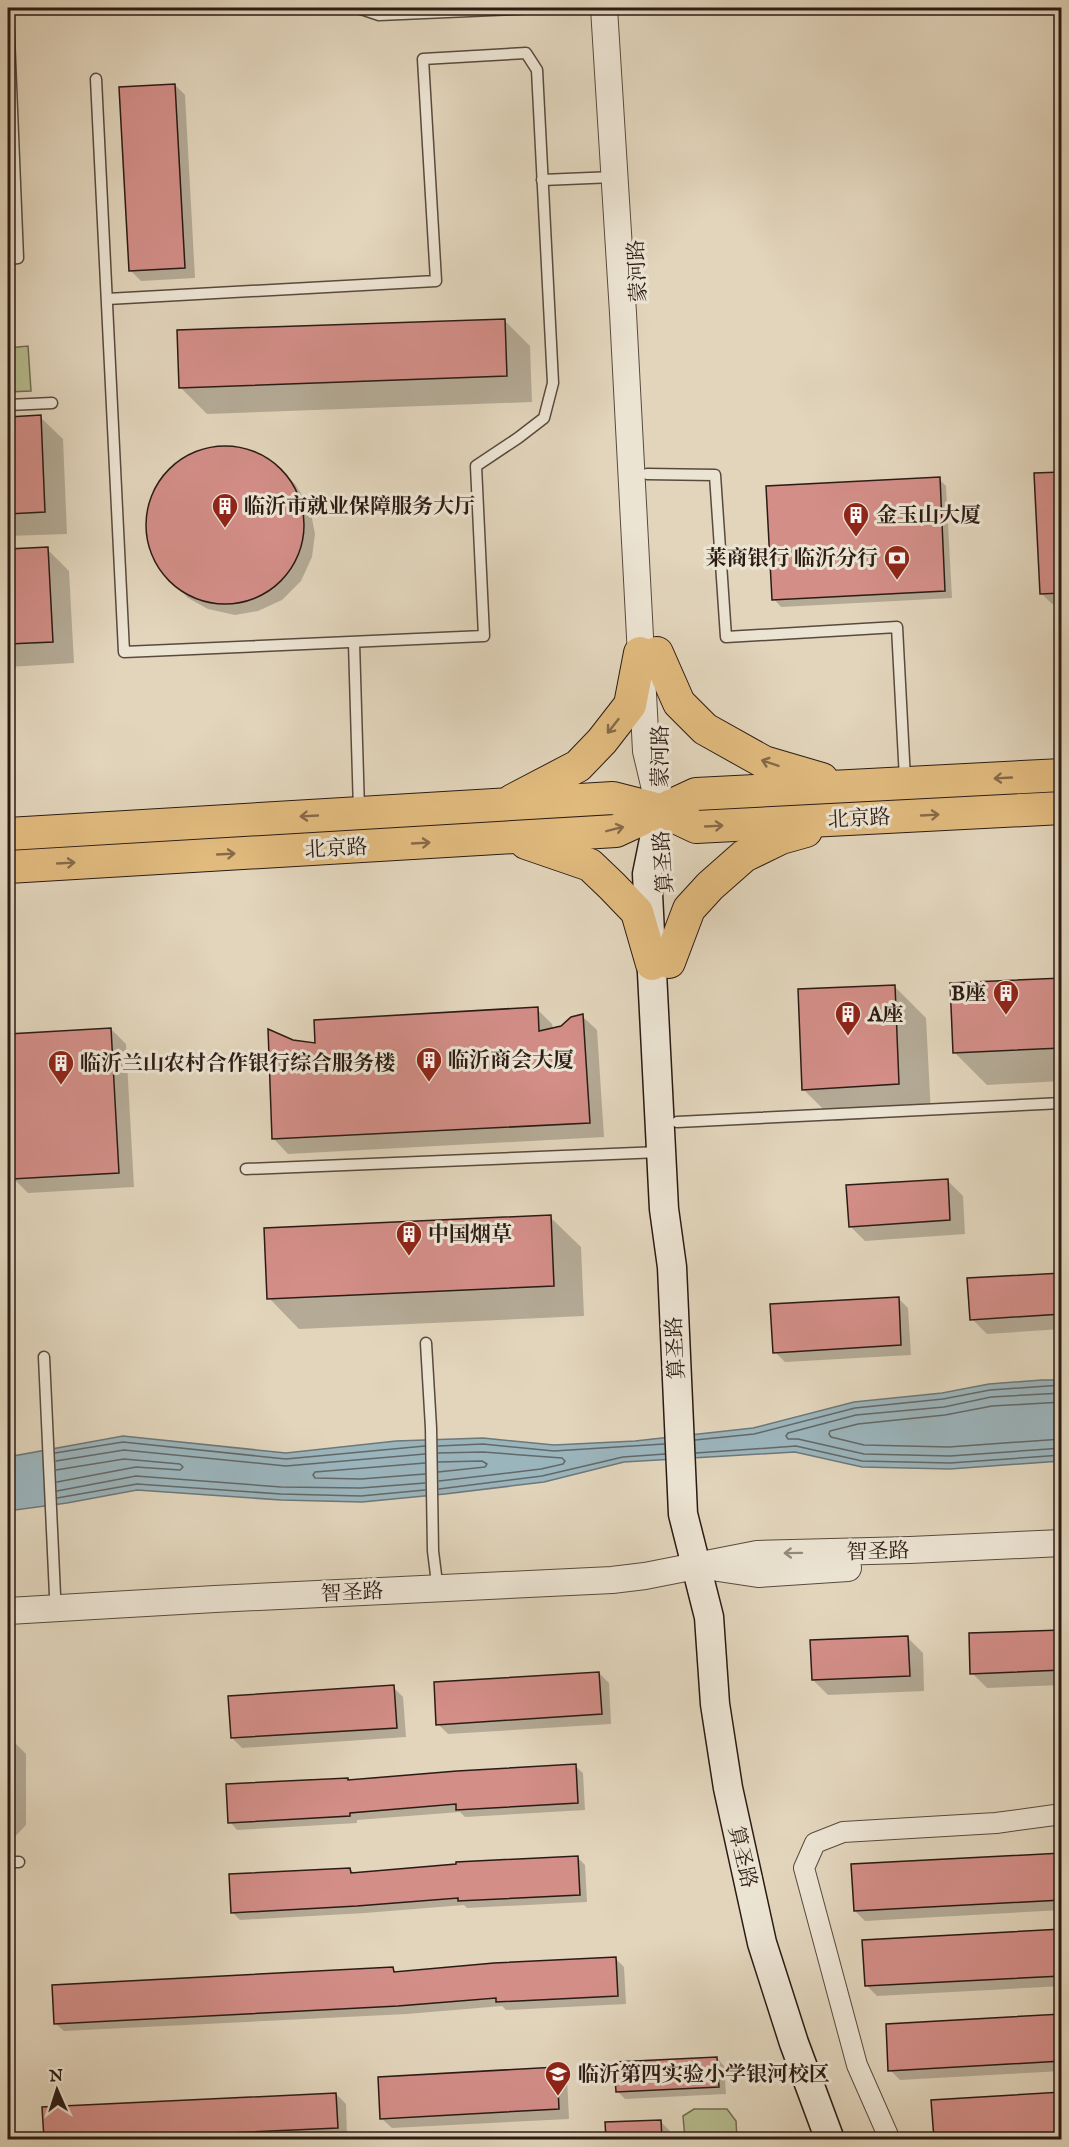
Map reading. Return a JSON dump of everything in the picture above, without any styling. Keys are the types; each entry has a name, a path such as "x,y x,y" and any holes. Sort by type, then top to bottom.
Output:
{"main road":[{"path":"649,653 679,703 705,729 764,762 846,786"},
{"path":"504,804 578,766 602,741 630,705 649,653"},
{"name":"北京路","path":"8,867 616,831 696,794 1062,775"},
{"name":"北京路","path":"8,834 613,798 660,810 696,827 1062,808"},
{"name":"算圣路","path":"660,810 661,1152 664,1209 687,1415 690,1477 701,1514 691,1618 698,1706 711,1791 745,1947 777,2049 811,2139"},
{"path":"660,963 689,909 710,886 744,856 781,838 852,819"},
{"path":"511,837 590,865 637,912 660,963"},
{"name":"算圣路","path":"660,963 689,1265 687,1415"},
{"name":"算圣路","path":"696,1565 710,1617 715,1704 728,1788 762,1943 794,2043 830,2139"}],"street":[{"name":"蒙河路","path":"604,8 649,653 662,750 660,810"},
{"name":"蒙河路","path":"621,8 648,474 649,653"},
{"name":"智圣路","path":"8,1611 612,1580 645,1576 757,1554 1062,1543"},
{"name":"智圣路","path":"8,1598 645,1564 696,1565 758,1574 911,1563 1062,1556"},
{"path":"890,2139 857,2065 804,1868 815,1843 843,1832 996,1823 1062,1814"}],"lane":[{"path":"357,8 380,15 538,8"},
{"path":"8,11 18,258 8,259"},
{"path":"96,79 124,652 484,636 476,466 544,418 553,382 537,70 526,53 423,59 436,281 107,299"},
{"path":"542,180 615,177"},
{"path":"8,405 52,402"},
{"path":"648,474 715,475 726,637 897,627 905,783"},
{"path":"354,643 359,813"},
{"path":"677,1122 1062,1103"},
{"path":"246,1169 661,1152"},
{"path":"426,1343 431,1428 433,1551 436,1575"},
{"path":"44,1358 55,1595"}],"green space":[{"path":"28,346 31,391 8,392 8,348"},
{"path":"694,2109 727,2109 736,2121 737,2139 685,2139 683,2116"}],"water":[{"path":"1061,1380 1061,1461 950,1469 862,1467 795,1452 624,1462 544,1482 362,1502 281,1500 137,1490 8,1511 8,1457 123,1436 286,1453 396,1441 483,1438 554,1445 635,1441 753,1428 854,1402 942,1393 989,1384"}],"building":[{"path":"175,84 185,268 129,271 119,87"},
{"path":"505,319 507,376 179,388 177,330"},
{"path":"41,415 45,512 8,514 8,417"},
{"name":"临沂市就业保障服务大厅","path":"225,446 240,447 255,452 269,459 281,469 291,481 298,495 303,510 303,540 298,555 291,569 281,581 269,591 255,598 240,603 225,604 210,603 195,598 181,591 169,581 159,569 152,555 147,540 146,525 147,510 152,495 159,481 169,469 181,459 195,452 210,447"},
{"path":"1062,472 1062,593 1040,594 1034,473"},
{"name":"金玉山大厦","path":"940,477 945,591 772,600 766,486"},
{"path":"48,547 53,642 8,644 8,549"},
{"name":"B座","path":"1062,978 1062,1048 953,1053 950,983"},
{"name":"A座","path":"895,985 899,1084 802,1090 798,989"},
{"name":"临沂商会大厦","path":"538,1007 539,1031 561,1026 571,1017 583,1014 590,1123 272,1139 268,1029 293,1040 315,1043 314,1020"},
{"name":"临沂兰山农村合作银行综合服务楼","path":"111,1028 119,1173 12,1179 10,1138 8,1138 8,1034"},
{"path":"948,1179 950,1220 849,1227 846,1185"},
{"name":"中国烟草","path":"551,1215 554,1286 267,1299 264,1228"},
{"path":"1062,1273 1062,1314 970,1320 967,1278"},
{"path":"899,1297 901,1345 773,1353 770,1304"},
{"path":"1062,1630 1062,1670 970,1674 969,1633"},
{"path":"908,1636 910,1676 812,1680 810,1640"},
{"path":"599,1672 602,1714 436,1725 434,1682"},
{"path":"394,1685 397,1728 231,1738 228,1696"},
{"path":"576,1764 578,1803 456,1810 456,1804 350,1813 350,1816 228,1823 226,1784 348,1778 348,1780"},
{"path":"1062,1853 1062,1900 854,1911 851,1864"},
{"path":"578,1856 580,1895 458,1901 458,1898 231,1913 229,1874 350,1868 351,1873 456,1864 456,1862"},
{"path":"1062,1929 1062,1976 865,1986 862,1940"},
{"path":"616,1957 618,1996 496,2002 496,1998 398,2006 54,2024 52,1985 393,1967 394,1972 494,1963"},
{"path":"1062,2014 1062,2061 888,2071 886,2024"},
{"path":"717,2057 719,2087 616,2092 614,2062"},
{"path":"557,2067 559,2109 380,2119 378,2077"},
{"path":"1062,2092 1062,2138 934,2139 931,2100"},
{"path":"336,2093 338,2128 93,2139 44,2139 42,2107"},
{"path":"661,2120 662,2139 606,2139 605,2122"}],"place":[{"name":"临沂市就业保障服务大厅","path":"225,529"},
{"name":"金玉山大厦","path":"856,538"},
{"name":"莱商银行 临沂分行","path":"897,581"},
{"name":"B座","path":"1006,1016"},
{"name":"A座","path":"848,1037"},
{"name":"临沂商会大厦","path":"429,1083"},
{"name":"临沂兰山农村合作银行综合服务楼","path":"61,1086"},
{"name":"中国烟草","path":"409,1257"},
{"name":"临沂第四实验小学银河校区","path":"558,2097"}]}
